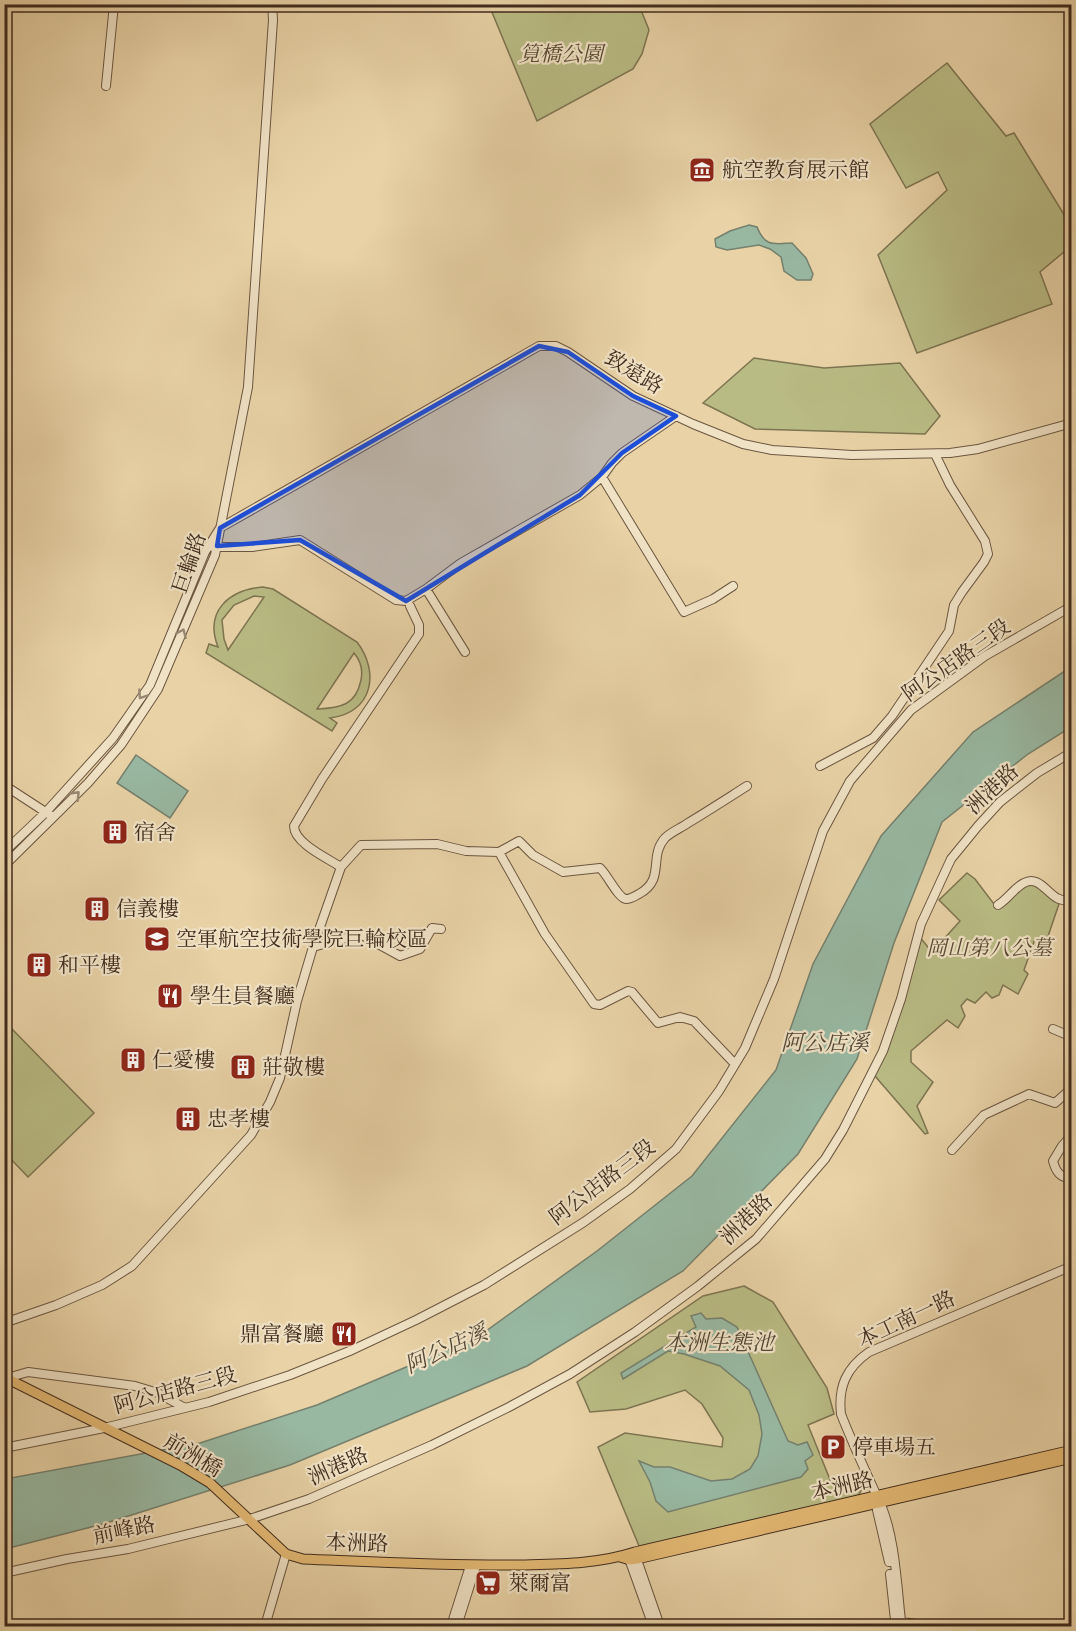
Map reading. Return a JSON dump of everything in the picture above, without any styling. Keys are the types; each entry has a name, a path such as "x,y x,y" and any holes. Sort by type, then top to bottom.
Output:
{"main road":[{"path":"5,1377 105,1428"},
{"name":"前洲橋","path":"105,1428 180,1465 210,1483 250,1519"},
{"name":"本洲路","path":"877,1501 1071,1450"},
{"name":"本洲路","path":"286,1554 303,1559 473,1566 567,1564 630,1557 1071,1458"},
{"path":"250,1519 286,1554"}],"street":[{"path":"106,86 114,4"},
{"path":"220,528 248,387 272,4"},
{"name":"致遠路","path":"220,528 539,346 556,346 568,352 633,396 676,416 743,444 772,450 852,455 936,454 978,449 1071,423"},
{"path":"213,547 252,547 300,540 396,600 406,601 461,563 580,495 602,477 622,453 676,416"},
{"path":"820,766 873,738 892,716 950,631 954,606 988,554 985,541 950,485 936,454"},
{"path":"602,477 684,612 713,599 733,586"},
{"name":"巨輪路","path":"4,852 46,812 113,738 150,685 220,528"},
{"name":"巨輪路","path":"4,866 54,818 121,745 158,689 215,555 213,547"},
{"path":"426,589 465,652"},
{"path":"341,867 299,840 294,833 294,826 322,779 419,634 419,625 410,606"},
{"name":"阿公店路三段","path":"4,1448 105,1428 185,1408 290,1375 352,1350 417,1320 494,1279 584,1222 630,1189 676,1149 719,1091 745,1048 774,979 823,831 850,781 911,710 985,656 1071,606"},
{"name":"洲港路","path":"250,1519 309,1499 432,1445 560,1379 635,1332 698,1286 756,1239 825,1159 843,1130 883,1051 901,999 921,924 951,860 1000,802 1037,773 1071,752"},
{"path":"4,785 54,818"},
{"path":"4,1323 56,1305 102,1285 132,1266 251,1135 270,1102 280,1078 297,1001 341,867 361,845 437,844 466,851 499,852 519,841 533,855 563,872 600,868 621,896 626,899 633,898 646,890 653,882 657,870 657,853 665,838 747,786"},
{"path":"499,852 545,934 594,1004 600,1005 628,991 632,992 658,1023 680,1017 694,1021 735,1064"},
{"path":"998,905 1023,883 1029,881 1040,883 1061,900 1071,901"},
{"path":"313,947 360,934 400,956 420,949 432,928 441,930"},
{"path":"1053,1029 1071,1037"},
{"path":"952,1150 988,1112 1029,1094 1055,1103 1071,1088"},
{"path":"1071,1135 1053,1161 1056,1172 1064,1178 1071,1178"},
{"name":"本工南一路","path":"899,1624 877,1501 841,1414 841,1386 846,1375 858,1360 869,1352 1071,1266"},
{"path":"5,1377 28,1372 135,1386 158,1393 185,1408"},
{"name":"前峰路","path":"4,1573 128,1549 250,1519"},
{"path":"265,1626 286,1554"},
{"path":"630,1557 653,1626"},
{"path":"630,1557 660,1626"},
{"path":"451,1626 473,1566"},
{"path":"457,1626 473,1566"},
{"path":"899,1624 928,1626"}],"highlighted area":[{"path":"539,346 568,352 633,396 676,416 622,453 580,495 406,601 300,540 217,546 220,528"}],"green space":[{"name":"筧橋公園","path":"489,5 639,5 649,30 642,54 633,69 537,121"},
{"path":"947,63 1006,136 1014,133 1071,226 1071,246 1040,272 1052,304 917,353 878,255 947,190 938,172 906,188 870,124"},
{"path":"754,358 824,368 900,363 940,416 925,434 755,429 703,403"},
{"path":"263,587 273,589 357,642 364,654 369,666 370,678 364,700 344,715 330,718 337,723 332,731 206,653 209,644 218,647 214,623 222,605 230,598 251,589","holes":["254,596 264,597 228,650 222,620 234,605","354,653 362,673 355,695 340,706 317,709"]},
{"name":"岡山第八公墓","path":"967,873 975,879 997,908 1024,885 1036,884 1059,904 1046,942 1035,939 1024,970 1028,974 1018,994 1003,985 999,995 992,998 986,992 975,1003 967,999 961,1006 965,1016 958,1028 947,1020 911,1051 911,1062 933,1082 917,1106 928,1133 925,1134 875,1076 887,1049 919,936 932,952 960,921 939,900"},
{"path":"11,1028 94,1113 28,1177 5,1153 4,1034"},
{"path":"744,1286 773,1302 827,1388 834,1414 808,1425 831,1482 856,1472 863,1487 858,1496 639,1546 598,1447 625,1433 722,1447 723,1438 702,1404 685,1390 626,1409 590,1412 577,1382 703,1296"}],"water":[{"path":"749,225 757,227 763,238 770,243 792,243 806,258 813,274 811,280 797,280 784,271 781,257 759,245 727,250 716,247 715,239"},
{"name":"阿公店溪","path":"1071,667 1071,727 1028,754 942,822 894,943 857,1059 798,1154 683,1271 527,1366 290,1465 103,1524 5,1549 5,1479 200,1443 317,1405 479,1336 597,1251 692,1176 776,1070 813,964 881,836 973,732"},
{"path":"136,755 188,791 170,818 117,783"},
{"name":"本洲生態池","path":"701,1313 706,1319 722,1318 737,1327 788,1441 798,1445 807,1442 813,1455 805,1461 808,1469 801,1477 668,1512 656,1501 650,1482 639,1461 654,1467 670,1467 711,1481 732,1479 750,1469 758,1456 762,1434 759,1415 749,1390 720,1366 668,1351 623,1379 621,1373 696,1327 691,1316"}],"place":[{"name":"航空教育展示館","path":"702,170"},
{"name":"宿舍","path":"115,832"},
{"name":"信義樓","path":"97,909"},
{"name":"空軍航空技術學院巨輪校區","path":"157,939"},
{"name":"和平樓","path":"39,965"},
{"name":"學生員餐廳","path":"170,996"},
{"name":"仁愛樓","path":"133,1060"},
{"name":"莊敬樓","path":"243,1067"},
{"name":"忠孝樓","path":"188,1119"},
{"name":"鼎富餐廳","path":"344,1334"},
{"name":"停車場五","path":"833,1447"},
{"name":"萊爾富","path":"488,1583"}]}
